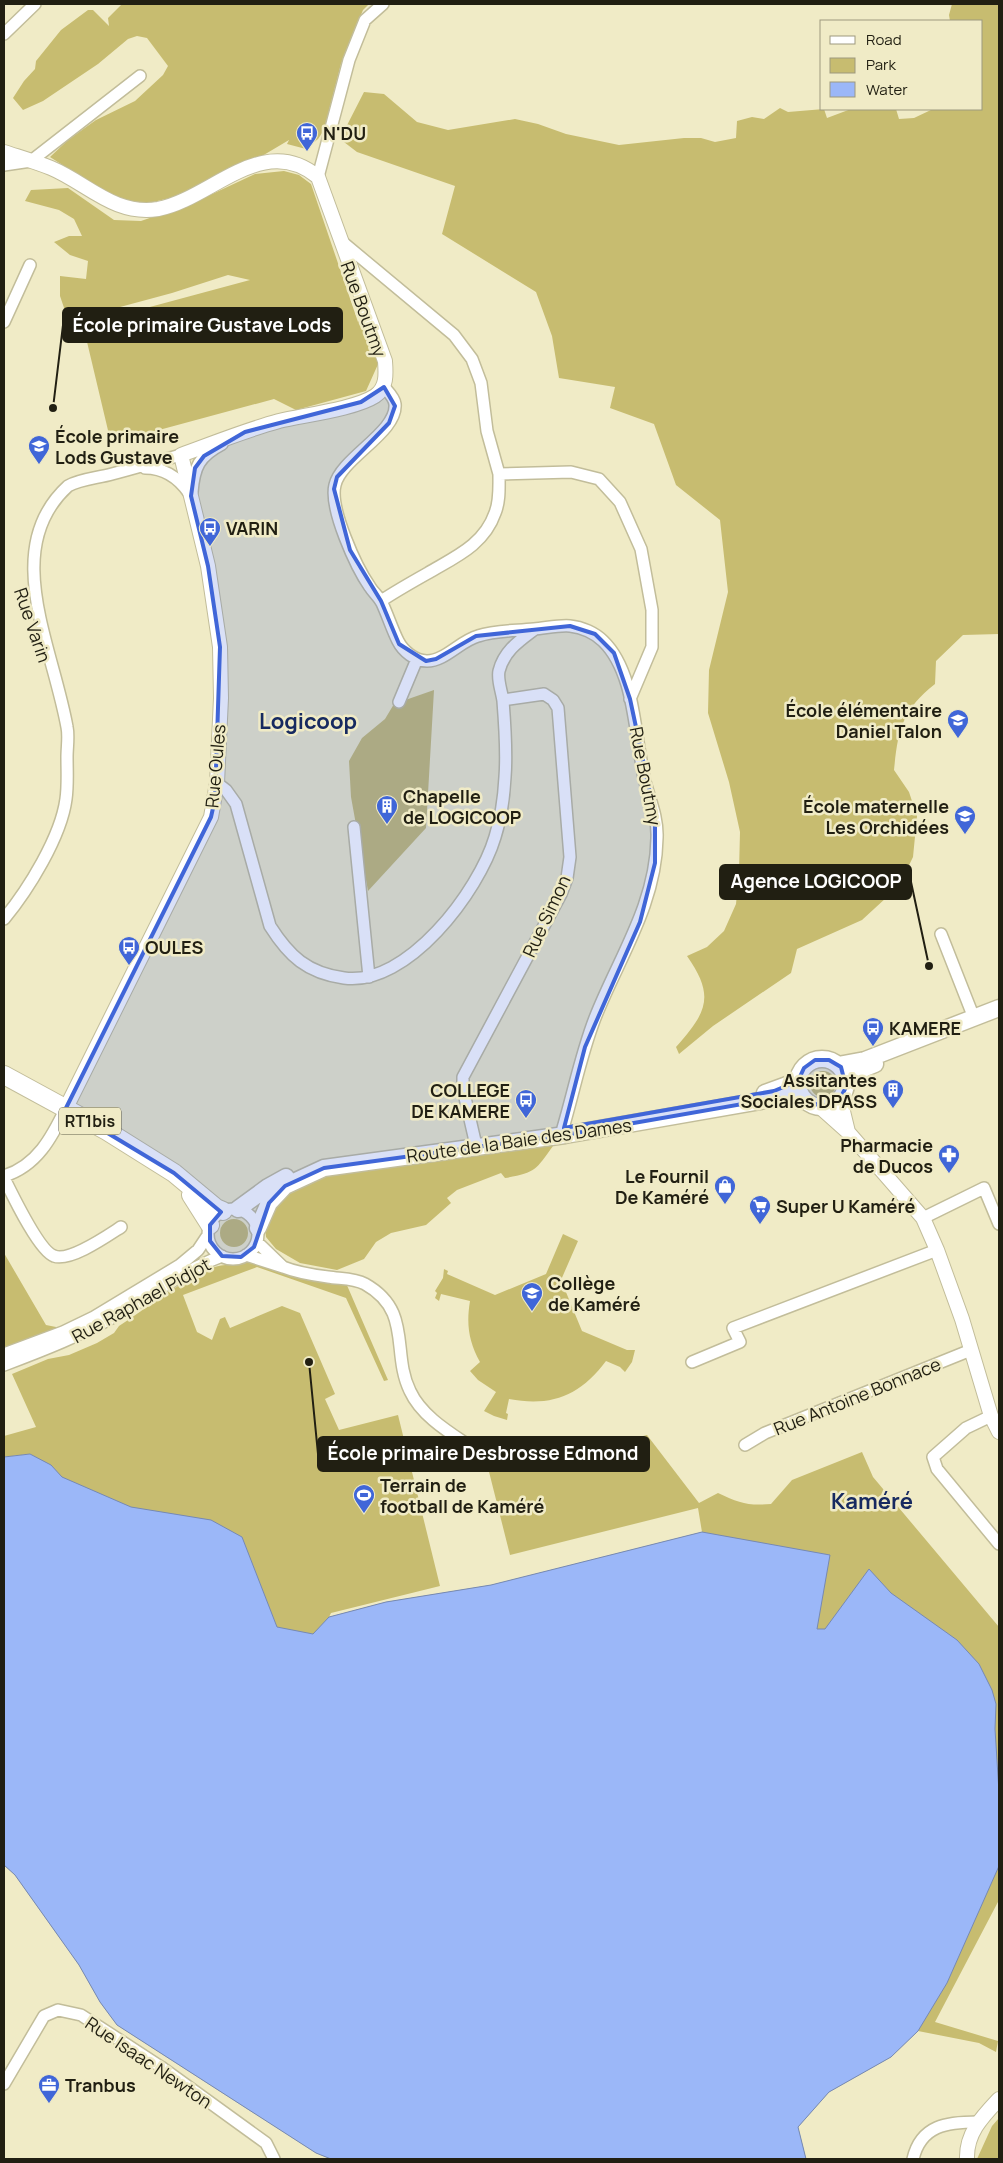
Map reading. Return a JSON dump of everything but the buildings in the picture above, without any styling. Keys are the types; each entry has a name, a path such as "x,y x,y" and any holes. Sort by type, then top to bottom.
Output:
{"main road":[{"path":"838,1065 865,1060 999,1008"},
{"path":"846,1080 865,1068 999,1018"},
{"path":"816,1060 829,1060 838,1065 844,1073 846,1080 846,1087 840,1099 834,1104 813,1104 799,1089 798,1081 804,1068 816,1060"},
{"name":"RT1bis","path":"4,1075 107,1130 174,1173 216,1208 230,1210"},
{"name":"Route de la Baie des Dames","path":"230,1210 284,1178 323,1162 563,1128 774,1091 798,1081"},
{"name":"Route de la Baie des Dames","path":"257,1235 269,1203 285,1186 324,1168 566,1136 777,1098 813,1104"},
{"name":"RT1bis","path":"174,1173 201,1209 209,1230"}],"street":[{"path":"4,34 35,4"},
{"path":"4,152 51,168 117,206 146,210 175,204 256,164 277,161 293,162 306,167 318,177 349,60 365,20 383,4"},
{"path":"4,165 31,162 140,76"},
{"name":"Rue Boutmy","path":"318,177 338,239 385,361 384,387 392,397 395,406 389,423 337,477 334,489 334,504 350,550 370,587 381,600 399,644 418,659 436,660 476,636 505,631 570,626 595,634 614,653 630,699 645,780 656,816 658,837 655,862 640,922 595,1018 575,1078 563,1128"},
{"path":"338,239 454,336 472,359 481,383 488,431 498,474 499,494 496,511 488,528 478,540 465,552 381,600"},
{"path":"4,322 30,265"},
{"path":"34,515 50,499 70,485 136,468 278,422 361,402 376,395 384,387"},
{"path":"191,496 195,468 204,456 219,445 245,432"},
{"name":"Rue Oules","path":"66,1108 211,817 217,783 220,647 208,566 181,454"},
{"path":"136,468 159,468 181,482 191,496"},
{"path":"498,474 571,472 599,479 620,502 641,549 652,610 652,647 630,699"},
{"name":"Rue Varin","path":"4,919 38,869 57,828 66,800 67,728 56,688 28,618"},
{"path":"217,783 226,790 236,804 270,926 279,941 308,968 328,976 348,978 370,977 386,971 402,962 430,940 462,899 485,862 495,838 505,777 503,700 498,674 504,657 535,629"},
{"path":"399,702 418,659"},
{"name":"Rue Simon","path":"475,1141 463,1089 463,1077 561,894 567,878 569,863 567,806 558,708 553,700 544,694 503,700"},
{"path":"354,827 370,977"},
{"path":"941,934 974,1018"},
{"path":"840,1099 848,1132"},
{"path":"813,1104 848,1132 923,1218 937,1250 962,1319 991,1416 999,1432"},
{"path":"66,1108 57,1128 44,1148 29,1164 4,1177 42,1246 54,1256 62,1257 75,1253 121,1228"},
{"path":"923,1218 984,1188 999,1224"},
{"path":"283,1267 257,1235 251,1216 230,1210 218,1215 209,1230 212,1247 222,1256 234,1258 246,1255 283,1267 308,1274 356,1280 382,1296 395,1317 402,1349 404,1376 410,1393 438,1425 468,1446"},
{"name":"Rue Raphael Pidjot","path":"4,1354 62,1332 94,1317 180,1265 198,1250 209,1230"},
{"path":"246,1255 257,1235"},
{"path":"692,1362 740,1342 733,1328 937,1250"},
{"name":"Rue Raphael Pidjot","path":"4,1364 72,1339 120,1314 192,1269 222,1256"},
{"name":"Rue Antoine Bonnace","path":"745,1446 765,1433 971,1350"},
{"path":"991,1416 966,1428 933,1457 937,1469 999,1544"},
{"name":"Rue Isaac Newton","path":"5,2078 44,2016 58,2010 81,2015 161,2067 266,2143 274,2159"},
{"path":"967,2159 970,2138 978,2122 999,2099"},
{"path":"913,2159 916,2146 925,2136 939,2126 958,2122 978,2122"}],"highlighted area":[{"path":"384,387 395,406 389,423 337,477 334,489 350,550 381,601 399,644 426,661 436,659 476,636 570,626 595,634 614,653 630,699 655,816 655,863 640,922 585,1047 564,1128 774,1091 798,1081 804,1068 815,1060 829,1060 841,1067 846,1087 840,1099 827,1106 777,1098 565,1135 324,1168 285,1186 269,1203 254,1247 241,1257 222,1256 210,1241 210,1225 221,1212 174,1173 66,1108 211,817 215,799 220,647 208,566 191,496 195,468 204,456 245,432 361,402"}],"green space":[{"path":"122,4 369,4 363,10 341,64 324,130 318,139 306,149 287,144 289,140 245,166 170,198 145,204 117,200 50,157 68,140 96,120 135,101 163,75 168,66 147,38 137,36 128,39 98,64 43,101 23,110 13,98 24,81 35,69 36,61 61,30 88,10 93,10 109,26 108,18"},
{"path":"952,4 999,4 999,634 963,635 936,661 935,684 915,703 900,732 894,770 909,792 917,816 913,857 899,886 862,920 797,949 791,973 713,1026 679,1054 676,1047 694,1024 704,1004 702,983 687,956 707,947 724,931 736,904 739,872 740,832 729,782 708,713 709,670 728,592 720,520 676,485 654,424 610,408 615,387 559,378 552,336 536,292 442,234 455,186 357,152 340,139 364,92 384,94 417,122 448,130 515,119 538,124 566,134 619,145 684,138 701,138 715,142 736,138 737,121 752,117 764,119 780,108 788,112 824,110 827,118 848,110 896,110 899,119 914,118 931,110 983,110 983,20 950,20"},
{"path":"284,171 299,175 311,184 358,322 361,319 379,362 366,391 296,410 274,399 111,443 83,325 250,280 228,275 172,293 83,317 78,320 82,339 76,343 60,296 60,276 86,279 88,261 70,255 54,242 69,236 82,236 74,219 59,210 25,201 31,190 68,188 114,220 141,221 193,203 255,174"},
{"path":"434,690 426,828 368,891 351,797 349,761 362,738 385,719 394,704"},
{"path":"823,1071 832,1075 836,1084 832,1093 823,1097 814,1093 810,1084 814,1075"},
{"path":"553,1142 553,1146 543,1160 529,1172 505,1178 501,1173 457,1190 447,1198 451,1203 426,1225 391,1233 376,1242 364,1259 337,1270 300,1263 276,1249 266,1237 264,1221 280,1197 336,1170"},
{"path":"234,1219 244,1223 248,1233 244,1243 234,1247 224,1243 220,1233 224,1223"},
{"path":"563,1234 578,1241 561,1280 582,1331 627,1350 635,1350 632,1362 625,1372 620,1367 606,1361 586,1383 575,1391 551,1400 524,1401 509,1399 506,1413 508,1414 507,1420 494,1416 484,1411 496,1392 478,1380 470,1371 480,1362 469,1333 470,1301 441,1294 439,1301 435,1298 437,1293 435,1291 443,1278 444,1269 448,1271 447,1274 495,1295 546,1274"},
{"path":"4,1253 46,1325 61,1328 4,1349"},
{"path":"249,1261 272,1270 297,1276 346,1283 388,1380 384,1381 346,1298 257,1267 183,1295 197,1332 212,1340 220,1319 225,1317 230,1328 282,1306 300,1313 335,1394 325,1399 339,1430 398,1415 440,1586 331,1613 329,1617 386,1602 491,1585 702,1532 698,1508 510,1555 483,1448 546,1461 647,1435 699,1503 718,1493 738,1501 756,1505 771,1504 792,1480 862,1452 873,1477 999,1627 999,1900 935,2022 998,2041 996,2052 979,2043 918,2031 891,2057 829,2092 798,2127 806,2159 331,2159 316,2153 117,2025 100,2002 79,1965 15,1875 4,1865 4,1459 39,1465 60,1476 30,1454 4,1457 4,1436 36,1427 12,1374 48,1359 69,1355 97,1343 114,1333 119,1326 187,1280 217,1266"},
{"path":"999,2118 999,2159 977,2159 992,2126"}],"water":[{"path":"30,1454 51,1465 62,1477 131,1507 211,1520 242,1537 277,1627 313,1634 329,1617 386,1602 491,1585 702,1532 830,1555 817,1629 825,1629 869,1569 891,1593 957,1640 979,1664 992,1690 996,1704 999,1866 947,1983 918,2031 891,2057 829,2092 798,2127 806,2159 331,2159 316,2153 117,2025 100,2002 79,1965 15,1875 4,1865 4,1457"}],"place":[{"name":"N'DU","path":"307,152"},
{"name":"École primaire Gustave Lods","path":"53,408"},
{"name":"École primaire Lods Gustave","path":"39,465"},
{"name":"VARIN","path":"210,547"},
{"name":"École élémentaire Daniel Talon","path":"958,739"},
{"name":"Chapelle de LOGICOOP","path":"387,825"},
{"name":"École maternelle Les Orchidées","path":"965,835"},
{"name":"OULES","path":"129,966"},
{"name":"Agence LOGICOOP","path":"929,966"},
{"name":"KAMERE","path":"873,1047"},
{"name":"Assitantes Sociales DPASS","path":"893,1109"},
{"name":"COLLEGE DE KAMERE","path":"526,1119"},
{"name":"Pharmacie de Ducos","path":"949,1174"},
{"name":"Le Fournil De Kaméré","path":"725,1205"},
{"name":"Super U Kaméré","path":"760,1225"},
{"name":"Collège de Kaméré","path":"532,1312"},
{"name":"École primaire Desbrosse Edmond","path":"309,1362"},
{"name":"Terrain de football de Kaméré","path":"364,1514"},
{"name":"Tranbus","path":"49,2104"}],"district":[{"name":"Logicoop","path":"308,721"},
{"name":"Kaméré","path":"872,1501"}]}
